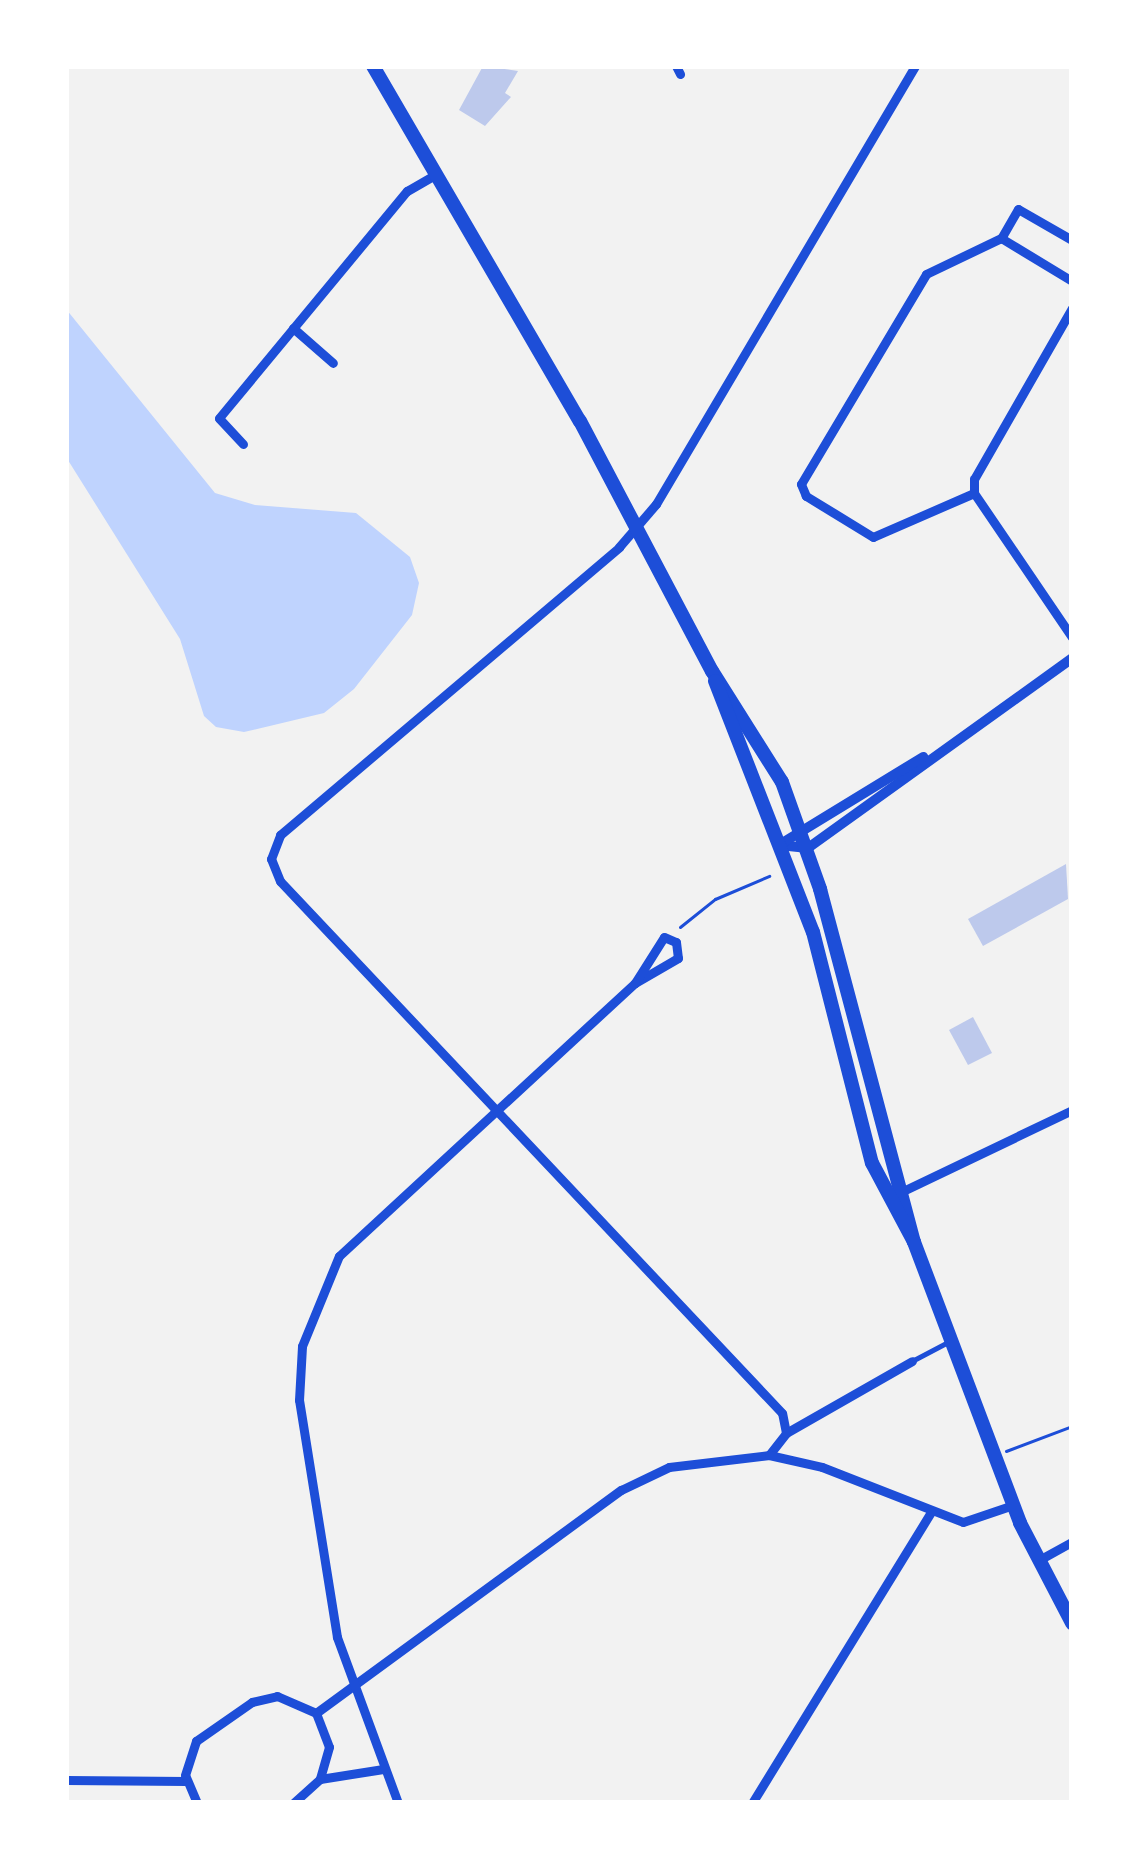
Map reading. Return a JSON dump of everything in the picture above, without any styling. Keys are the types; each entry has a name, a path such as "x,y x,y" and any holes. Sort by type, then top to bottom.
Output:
{"main road":[{"path":"373,66 636,527 712,670 813,932 867,1149 914,1242 1013,1505 1072,1623"},
{"path":"712,670 745,714 808,848 914,1242"}],"street":[{"path":"787,1433 782,1413 500,1108 280,881 271,859 280,835 636,527 915,66"},
{"path":"243,444 219,418 407,191 436,175"},
{"path":"974,493 873,537 806,496 801,484 926,274 1001,238 1018,209 1072,240"},
{"path":"1001,238 1072,280"},
{"path":"1072,308 974,479 974,493 1072,637"},
{"path":"292,328 333,363"},
{"path":"779,845 808,848 926,756 1072,658"},
{"path":"779,845 800,826 926,756"},
{"path":"398,1803 351,1691 310,1478 302,1346 339,1256 635,983 675,961 672,939 654,942 635,983"},
{"path":"903,1191 1072,1110"},
{"path":"769,1456 787,1433 912,1361"},
{"path":"316,1713 621,1490 669,1467 769,1456 822,1467 963,1522 1013,1505"},
{"path":"752,1803 931,1511"},
{"path":"1039,1560 1072,1542"},
{"path":"197,1803 186,1781 202,1734 251,1702 287,1697 316,1713 329,1747 320,1779"},
{"path":"293,1803 320,1779 383,1769"},
{"path":"66,1780 186,1781"}],"lane":[{"path":"912,1361 952,1340"}],"path":[{"path":"672,939 715,899 769,876"},
{"path":"993,1456 1072,1426"}],"water":[{"path":"66,309 215,493 255,505 356,513 410,557 419,583 412,615 354,689 324,713 244,732 216,727 204,716 180,639 66,457"}],"building":[{"path":"483,66 518,71 505,93 511,97 485,126 459,110"},
{"path":"1066,864 1068,899 983,946 968,919"},
{"path":"973,1017 992,1053 968,1065 949,1030"}]}
